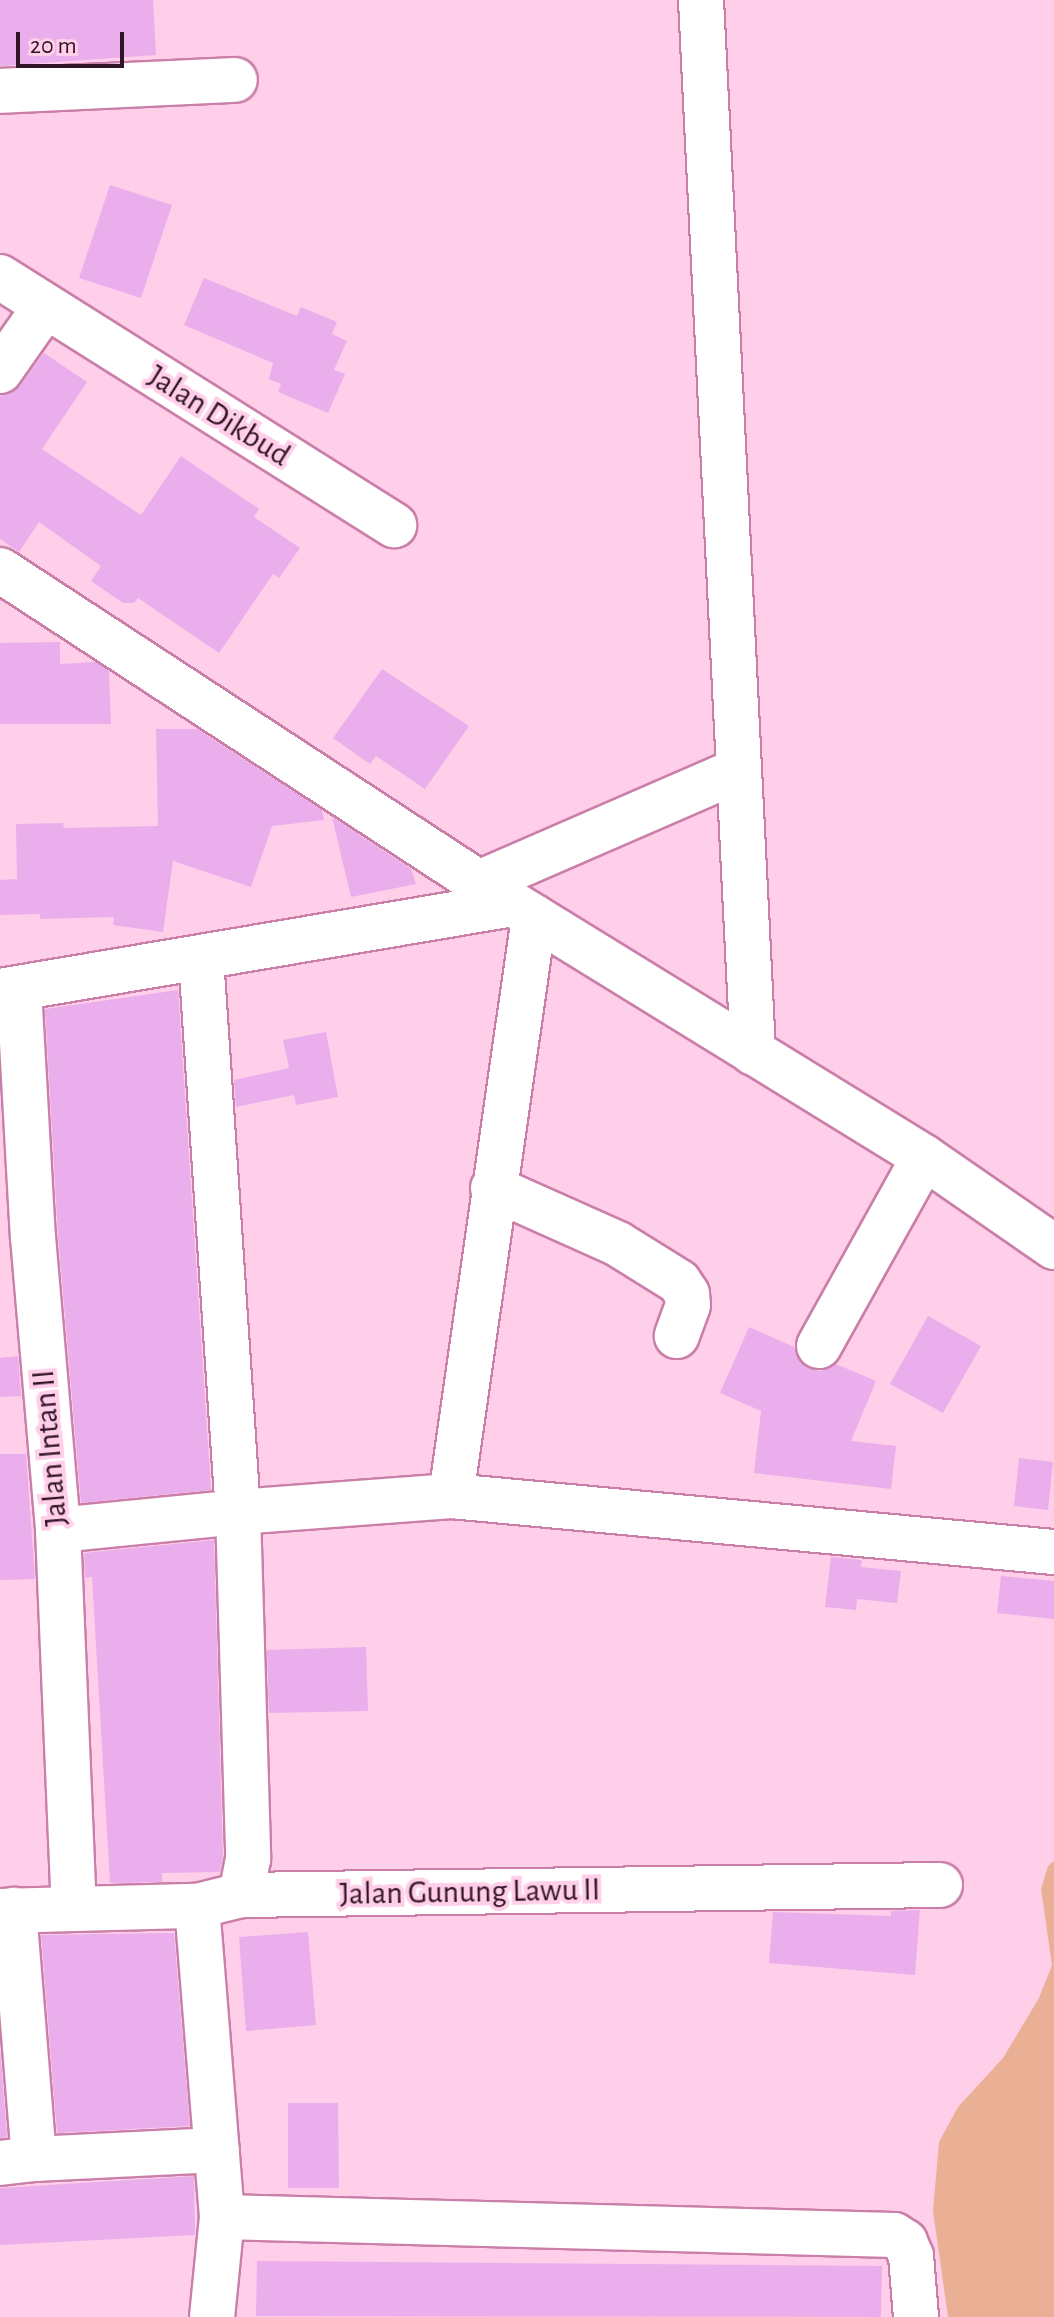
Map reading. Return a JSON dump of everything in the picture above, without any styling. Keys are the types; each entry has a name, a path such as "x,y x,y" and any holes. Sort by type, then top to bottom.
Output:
{"street":[{"path":"701,0 753,1053"},
{"path":"0,91 235,80"},
{"name":"Jalan Dikbud","path":"0,277 394,525"},
{"path":"0,371 45,307"},
{"path":"0,570 509,901 924,1157 1054,1247"},
{"path":"10,990 509,901 737,771"},
{"path":"451,1496 493,1188 509,901"},
{"path":"201,958 238,1512 248,1859 241,1895"},
{"name":"Jalan Intan II","path":"10,990 58,1530 74,1907"},
{"path":"819,1346 924,1157"},
{"path":"493,1188 618,1244 679,1282 687,1294 688,1305 677,1336"},
{"path":"58,1530 238,1512 451,1496 1054,1552"},
{"name":"Jalan Gunung Lawu II","path":"7,1910 197,1906 241,1895 940,1885"},
{"path":"197,1906 222,2217 212,2317"},
{"path":"7,1910 17,2161 217,2150"},
{"path":"222,2217 894,2235 905,2242 911,2256 916,2317"}],"shaded area":[{"path":"1054,1861 1054,2317 948,2317 933,2211 939,2142 958,2107 1003,2058 1039,1998 1052,1965 1041,1889 1048,1866"}],"building":[{"path":"0,0 153,0 156,55 0,66"},
{"path":"110,185 172,205 141,298 79,278"},
{"path":"204,278 297,316 301,307 337,322 332,334 347,341 334,370 345,374 328,413 278,392 281,384 269,379 273,363 184,325"},
{"path":"44,353 87,382 42,449 141,515 181,456 259,509 254,517 300,548 279,578 273,574 219,653 138,598 134,603 123,603 91,581 101,566 39,522 19,552 0,539 0,396 20,386"},
{"path":"60,642 60,664 96,662 109,671 111,724 0,724 0,643"},
{"path":"382,669 469,726 425,789 376,756 370,764 333,738"},
{"path":"156,729 197,729 322,810 324,820 272,826 251,887 173,861 163,932 113,925 114,917 40,919 40,914 0,915 0,880 17,879 16,824 63,823 64,828 158,826"},
{"path":"332,817 411,869 416,884 351,897"},
{"path":"178,990 211,1490 81,1503 58,1235 45,1009"},
{"path":"326,1032 338,1097 296,1105 294,1095 236,1107 234,1080 289,1068 283,1040"},
{"path":"928,1316 981,1346 943,1413 890,1384"},
{"path":"749,1327 794,1347 798,1359 808,1368 820,1371 836,1364 876,1381 851,1441 896,1446 891,1489 754,1473 761,1411 720,1393"},
{"path":"18,1356 21,1396 0,1397 0,1358"},
{"path":"0,1454 26,1454 35,1579 0,1580"},
{"path":"1019,1458 1053,1462 1048,1510 1014,1506"},
{"path":"214,1540 223,1857 220,1872 162,1873 162,1882 110,1883 92,1577 85,1578 84,1553"},
{"path":"831,1557 862,1560 861,1567 901,1571 897,1603 857,1599 856,1610 825,1607"},
{"path":"1001,1576 1054,1581 1054,1619 997,1613"},
{"path":"366,1647 368,1711 269,1713 267,1650"},
{"path":"920,1910 915,1975 769,1963 773,1912 891,1916 891,1911"},
{"path":"308,1932 316,2025 246,2031 239,1937"},
{"path":"174,1933 190,2126 57,2133 41,1935"},
{"path":"0,2048 7,2137 0,2138"},
{"path":"288,2103 338,2103 339,2188 288,2188"},
{"path":"194,2176 195,2235 0,2245 0,2188"},
{"path":"257,2261 882,2266 881,2317 256,2316"}]}
